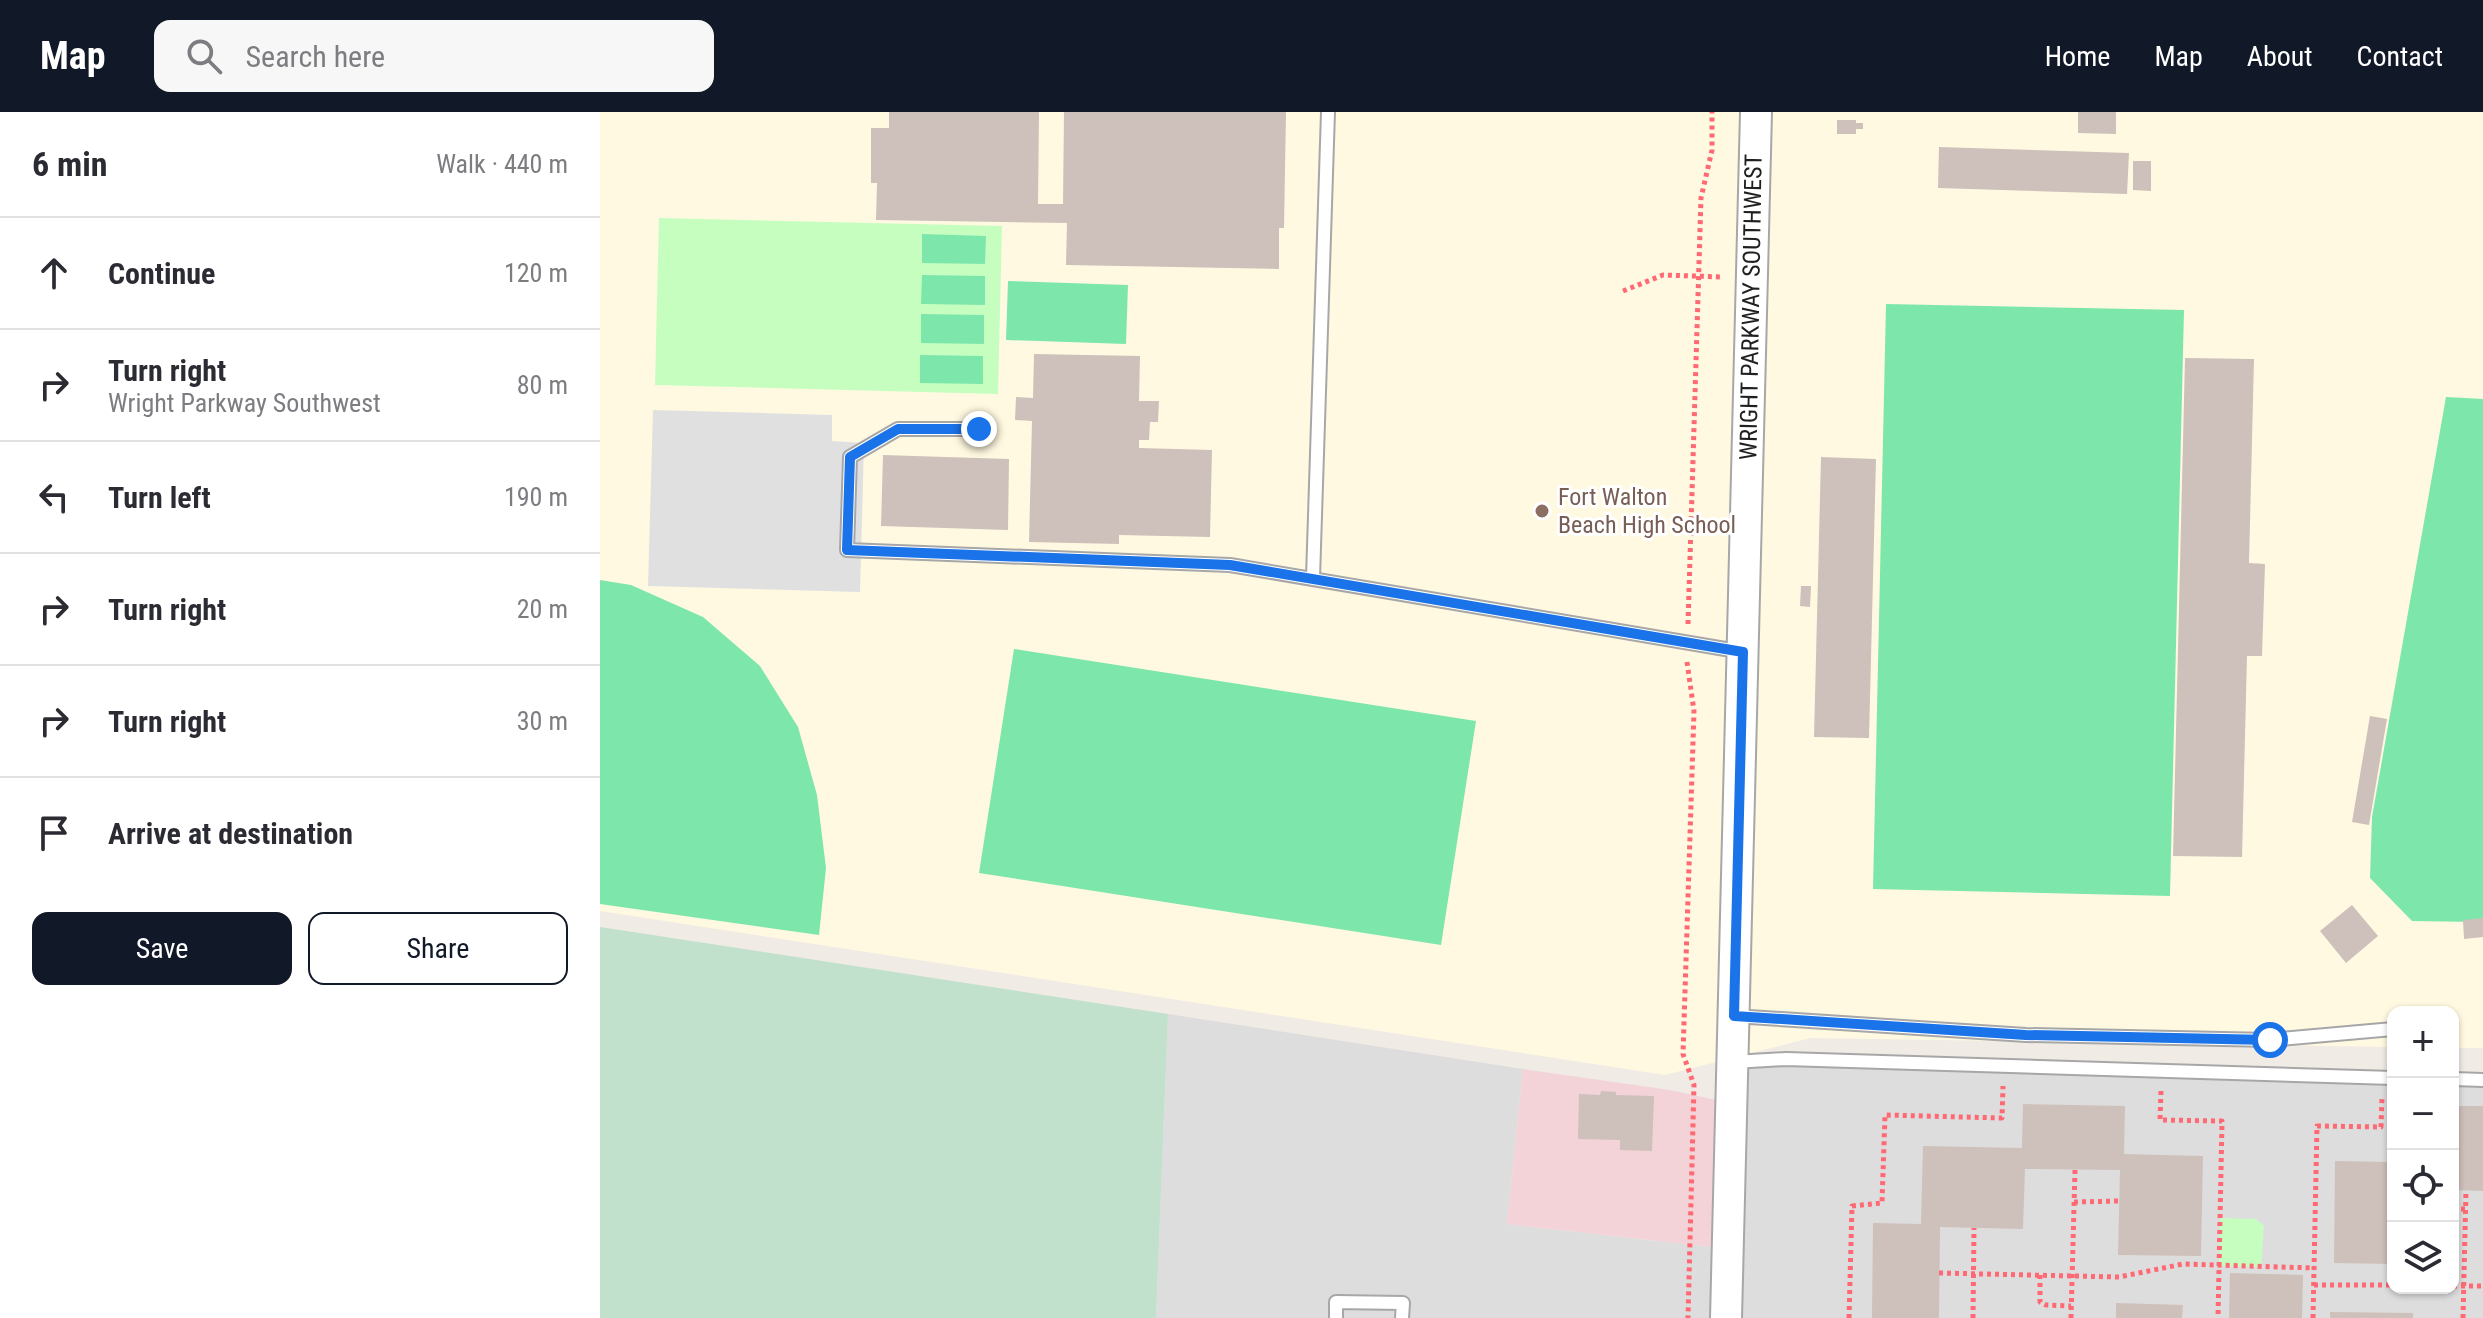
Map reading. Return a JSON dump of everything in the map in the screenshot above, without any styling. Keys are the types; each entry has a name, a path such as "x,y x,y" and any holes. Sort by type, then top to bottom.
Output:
{"street":[{"name":"WRIGHT PARKWAY SOUTHWEST","path":"1726,1318 1756,112"}],"lane":[{"path":"1313,578 1328,112"},
{"path":"979,429 898,429 850,457 847,550 1230,565 1743,652"},
{"path":"1734,1016 2042,1036 2270,1040 2387,1030"},
{"path":"1732,1062 1812,1060 2387,1078"},
{"path":"2459,1079 2483,1080"},
{"path":"1336,1318 1336,1302 1403,1303 1402,1318"}],"path":[{"path":"1688,1318 1694,1085 1683,1054 1694,711 1687,671 1701,198 1712,150 1712,112"},
{"path":"1623,291 1663,275 1752,278"},
{"path":"1848,1316 1852,1206 1882,1203 1885,1115 2002,1118 2003,1082"},
{"path":"2161,1086 2160,1120 2222,1121 2218,1318"},
{"path":"2313,1318 2317,1126 2381,1127 2382,1094 2387,1094"},
{"path":"2071,1318 2075,1170"},
{"path":"2463,1318 2466,1190"},
{"path":"2074,1202 2119,1201"},
{"path":"2459,1209 2465,1209"},
{"path":"1973,1318 1974,1228"},
{"path":"1939,1273 2119,1277 2183,1264 2314,1268"},
{"path":"2040,1275 2040,1302 2071,1306"},
{"path":"2314,1285 2387,1285"},
{"path":"2459,1286 2483,1286"}],"shaded area":[{"name":"Fort Walton Beach High School","path":"600,112 2483,112 2483,1048 2459,1048 2459,1006 2387,1006 2387,1047 1810,1038 1665,1075 600,911"},
{"path":"653,410 832,415 832,441 864,443 860,592 648,586"},
{"path":"1168,1014 1523,1069 1507,1224 1712,1247 1711,1318 1156,1318"},
{"path":"1788,1059 2387,1077 2387,1294 2459,1294 2459,1079 2483,1079 2483,1318 1742,1318 1748,1069"},
{"path":"1523,1069 1670,1090 1716,1100 1712,1247 1507,1224"}],"green space":[{"path":"659,218 1002,226 998,394 655,385"},
{"path":"922,234 986,236 985,264 922,263"},
{"path":"922,275 985,276 985,305 921,304"},
{"path":"1008,281 1128,285 1126,344 1006,340"},
{"path":"1886,304 2184,310 2170,896 1873,889"},
{"path":"921,314 984,315 984,344 921,343"},
{"path":"920,355 983,356 983,384 920,383"},
{"path":"2446,397 2483,399 2483,921 2476,922 2412,921 2370,878 2372,817"},
{"path":"600,580 631,585 703,617 760,666 798,727 817,795 826,868 819,935 600,904"},
{"path":"1014,649 1476,721 1441,945 979,873"},
{"path":"600,927 1168,1014 1156,1318 600,1318"},
{"path":"2220,1218 2256,1219 2264,1226 2261,1267 2219,1266"}],"building":[{"path":"889,112 1039,112 1038,204 1063,204 1064,112 1286,112 1284,228 1279,228 1279,269 1066,265 1067,223 876,220 877,183 871,183 871,128 889,128"},
{"path":"2078,112 2116,112 2116,134 2078,133"},
{"path":"1837,120 1856,120 1856,123 1863,123 1863,129 1856,129 1856,134 1837,134"},
{"path":"1939,147 2129,153 2127,194 1938,188"},
{"path":"2133,161 2151,161 2151,191 2133,190"},
{"path":"1034,354 1140,356 1139,401 1159,401 1158,422 1150,422 1149,440 1139,440 1139,448 1212,450 1210,537 1119,535 1119,544 1029,542 1032,421 1015,420 1016,397 1033,398"},
{"path":"2185,358 2254,359 2249,563 2265,564 2262,656 2247,656 2242,857 2173,856"},
{"path":"883,455 1009,459 1008,530 881,526"},
{"path":"1821,457 1876,459 1869,738 1814,737"},
{"path":"1801,586 1811,586 1810,607 1800,606"},
{"path":"2370,716 2387,719 2369,825 2352,822"},
{"path":"2352,905 2378,936 2346,963 2320,931"},
{"path":"2483,918 2483,937 2464,939 2463,920"},
{"path":"1601,1091 1616,1092 1616,1095 1654,1096 1652,1151 1620,1150 1620,1140 1578,1139 1579,1094 1600,1095"},
{"path":"2023,1104 2125,1106 2124,1154 2203,1156 2201,1256 2118,1255 2120,1170 2025,1169 2023,1229 1940,1227 1939,1318 1872,1318 1873,1223 1921,1224 1923,1146 2022,1148"},
{"path":"2459,1106 2483,1106 2483,1191 2459,1190"},
{"path":"2335,1161 2387,1162 2387,1264 2334,1263"},
{"path":"2230,1273 2303,1275 2302,1318 2229,1318"},
{"path":"2116,1303 2183,1305 2182,1318 2116,1318"},
{"path":"2330,1312 2413,1313 2413,1318 2330,1318"}],"place":[{"name":"Fort Walton Beach High School","path":"1542,511"}],"route":[{"path":"979,429 898,429 850,457 847,550 1230,565 1743,652 1734,1016 2026,1035 2270,1040"}]}
